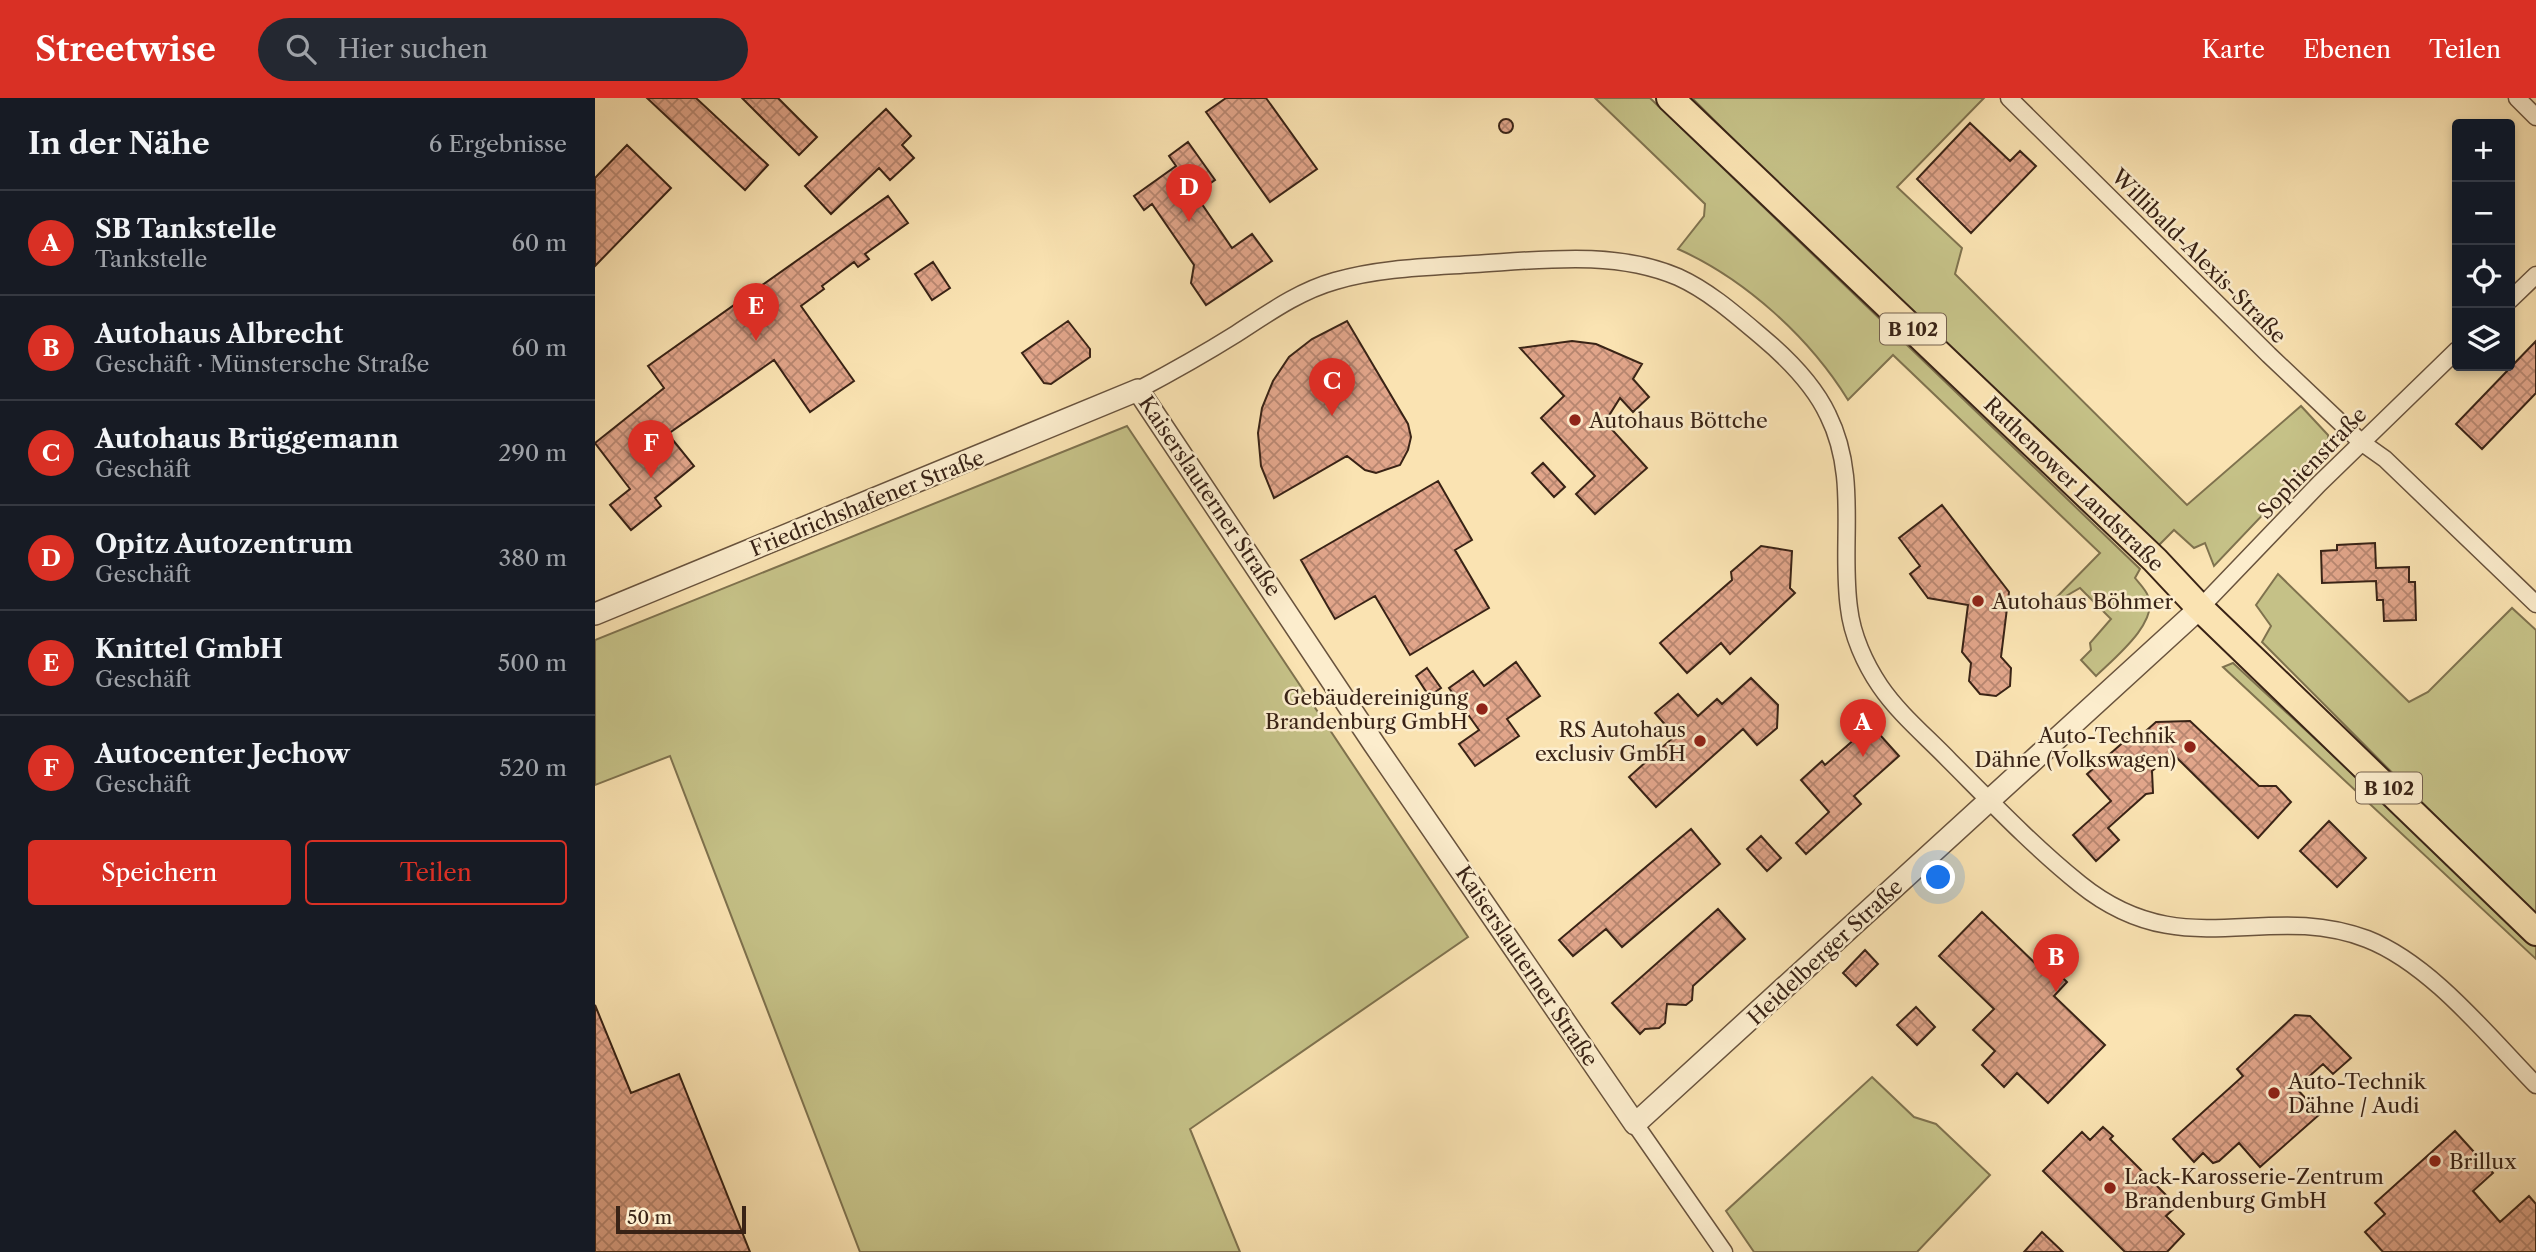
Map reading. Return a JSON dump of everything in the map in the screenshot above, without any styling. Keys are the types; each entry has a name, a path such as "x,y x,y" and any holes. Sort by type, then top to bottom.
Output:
{"main road":[{"name":"Rathenower Landstraße","path":"1670,98 2155,560 2200,608 2536,932"}],"street":[{"name":"Willibald-Alexis-Straße","path":"2009,98 2269,355 2361,442 2385,460 2536,604"},
{"path":"2517,98 2536,117"},
{"name":"Kaiserslauterner Straße","path":"1635,1124 1374,744 1138,390 1286,303 1333,281 1386,271 1441,266 1576,259 1633,264 1680,278 1726,307 1773,346 1813,389 1827,411 1845,464 1848,501 1848,604 1853,631 1881,687 1990,801 2080,884 2132,916 2187,930 2315,927 2366,939 2382,946 2420,971 2536,1085"},
{"path":"2515,295 2536,275"},
{"name":"Sophienstraße","path":"2200,608 2361,442 2452,355"},
{"name":"Friedrichshafener Straße","path":"595,614 1138,390"},
{"name":"Heidelberger Straße","path":"1635,1124 2200,608"},
{"path":"1635,1124 1724,1252"}],"shaded area":[{"path":"1595,98 1650,98 2140,569 2135,578 2148,596 2150,606 2147,617 2133,640 2096,676 2081,660 2091,650 2090,643 2111,619 2080,588 2047,607 2100,553 1893,355 1848,400 1814,354 1773,312 1727,276 1678,249 1704,216 1705,204"},
{"path":"1692,98 1984,98 1897,187 1962,248 1955,274 2187,505 2301,406 2328,435 2330,451 2310,465 2214,566 2205,543 2194,548 2174,530 2156,548 1913,318"},
{"path":"1127,426 1468,937 1190,1129 1240,1252 860,1252 670,756 595,785 595,640"},
{"path":"2278,574 2409,702 2428,692 2512,608 2536,630 2536,917 2262,642 2271,626 2256,605"},
{"path":"2233,663 2469,881 2536,947 2536,959 2223,667"},
{"path":"1872,1077 1914,1117 1936,1124 1990,1175 1917,1252 1754,1252 1726,1211"}],"building":[{"path":"647,98 696,98 768,165 745,190"},
{"path":"742,98 778,98 817,137 799,155"},
{"path":"1226,98 1266,98 1317,169 1270,202 1206,112"},
{"path":"886,109 911,136 902,145 914,158 890,180 879,168 831,214 805,186"},
{"path":"1503,119 1509,119 1513,126 1509,133 1503,133 1499,129 1499,123"},
{"path":"1970,123 2010,161 2020,151 2036,166 1971,233 1917,179"},
{"path":"1188,142 1215,180 1195,194 1232,248 1252,234 1272,261 1206,305 1191,283 1194,265 1152,204 1144,210 1134,196 1176,166 1169,156"},
{"path":"627,145 671,188 595,266 595,178"},
{"path":"888,196 908,223 865,254 869,259 858,267 854,262 801,306 854,381 810,412 774,360 668,434 694,466 655,498 661,506 631,530 610,505 630,489 595,443 664,388 648,366"},
{"path":"933,262 950,288 932,300 915,274"},
{"path":"1068,321 1090,349 1090,357 1051,384 1044,383 1022,353"},
{"path":"1347,321 1408,424 1411,437 1408,450 1400,465 1376,473 1365,470 1347,456 1274,498 1261,466 1258,433 1262,408 1273,381 1289,357 1312,339"},
{"name":"Autohaus Böttche","path":"1572,341 1596,344 1642,364 1633,379 1649,397 1633,412 1620,398 1605,422 1647,468 1595,514 1576,494 1595,476 1541,418 1564,396 1520,348"},
{"path":"2536,341 2536,393 2482,449 2456,424 2507,371 2515,371 2515,363"},
{"path":"1543,463 1565,487 1554,497 1532,473"},
{"path":"1438,481 1472,540 1455,550 1489,608 1410,655 1375,596 1335,619 1301,560"},
{"name":"Autohaus Böhmer","path":"1942,505 2009,592 2001,657 2011,668 2010,686 1996,696 1980,694 1969,681 1971,663 1962,652 1968,605 1928,598 1910,574 1920,566 1899,538"},
{"path":"2375,543 2376,568 2409,567 2409,582 2415,582 2416,620 2384,621 2383,600 2377,600 2376,581 2322,583 2321,551 2337,550 2337,545"},
{"path":"1761,546 1792,551 1790,588 1795,593 1730,654 1721,643 1687,673 1660,643 1732,580 1731,572"},
{"name":"Gebäudereinigung Brandenburg GmbH","path":"1516,662 1540,696 1507,719 1519,736 1475,766 1459,744 1479,730 1449,688 1473,671 1484,686"},
{"path":"1427,668 1441,688 1429,696 1416,676"},
{"name":"RS Autohaus exclusiv GmbH","path":"1751,678 1778,705 1777,728 1757,745 1743,729 1656,807 1629,777 1675,736 1655,713 1678,694 1698,716 1717,699 1722,704"},
{"path":"2190,721 2259,786 2276,786 2291,802 2258,838 2177,758 2167,759 2152,771 2153,793 2146,794 2108,828 2119,840 2096,861 2073,835 2111,801 2087,774 2127,739 2138,738 2156,722"},
{"path":"1871,725 1899,756 1854,796 1861,804 1806,854 1796,843 1829,812 1801,780 1822,761 1825,765"},
{"path":"2329,821 2366,858 2337,887 2300,851"},
{"path":"1691,829 1720,864 1622,947 1606,929 1573,956 1559,940"},
{"path":"1761,836 1781,858 1767,871 1747,849"},
{"path":"1718,909 1745,939 1693,986 1692,1000 1686,1005 1667,1004 1665,1023 1659,1028 1645,1029 1640,1034 1612,1003"},
{"path":"1982,912 2035,963 2041,957 2067,982 2054,996 2105,1045 2048,1103 2017,1073 2004,1087 1982,1065 1995,1051 1973,1030 1994,1009 1939,956"},
{"path":"1865,950 1878,964 1856,986 1843,973"},
{"path":"595,1005 631,1093 679,1074 750,1252 595,1252"},
{"path":"1916,1007 1935,1027 1917,1045 1897,1025"},
{"path":"2295,1015 2310,1016 2351,1058 2333,1074 2323,1064 2296,1088 2320,1114 2260,1167 2239,1143 2219,1161 2213,1163 2203,1153 2194,1162 2173,1139 2243,1076 2237,1069"},
{"name":"Lack-Karosserie-Zentrum Brandenburg GmbH","path":"2103,1127 2113,1136 2110,1139 2177,1206 2166,1216 2184,1234 2167,1252 2125,1252 2043,1171 2082,1132 2090,1140"},
{"path":"2455,1131 2493,1173 2473,1191 2500,1222 2529,1196 2536,1204 2536,1252 2383,1252 2365,1232 2385,1214 2375,1203"},
{"path":"2042,1232 2063,1252 2024,1252"}],"place":[{"name":"Opitz Autozentrum","path":"1189,222"},
{"name":"Knittel GmbH","path":"756,341"},
{"name":"Autohaus Brüggemann","path":"1332,416"},
{"name":"Autohaus Böttche","path":"1575,420"},
{"name":"Autocenter Jechow","path":"651,478"},
{"name":"Autohaus Böhmer","path":"1978,601"},
{"name":"Gebäudereinigung Brandenburg GmbH","path":"1482,709"},
{"name":"RS Autohaus exclusiv GmbH","path":"1700,741"},
{"name":"Auto-Technik Dähne (Volkswagen)","path":"2190,747"},
{"name":"SB Tankstelle","path":"1863,757"},
{"name":"Autohaus Albrecht","path":"2056,992"},
{"name":"Auto-Technik Dähne / Audi","path":"2274,1093"},
{"name":"Brillux","path":"2435,1161"},
{"name":"Lack-Karosserie-Zentrum Brandenburg GmbH","path":"2110,1188"}]}
